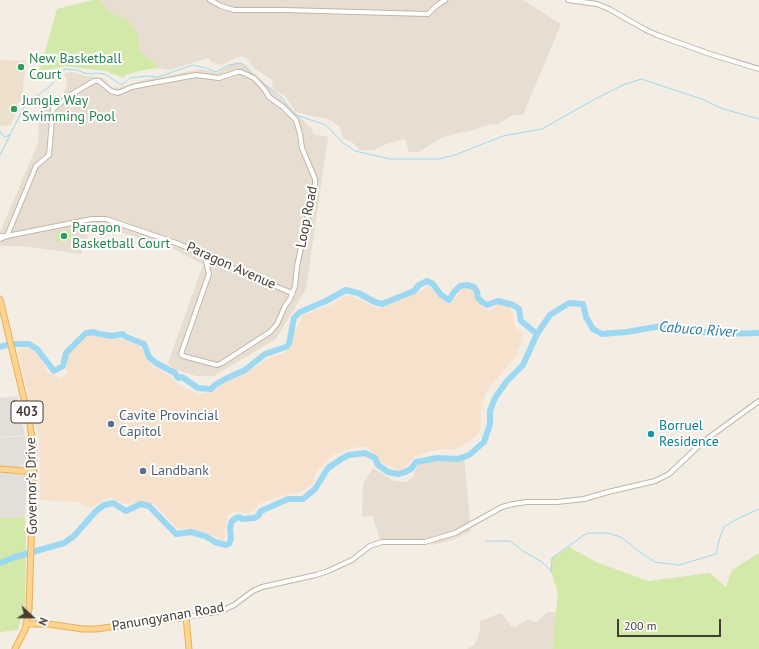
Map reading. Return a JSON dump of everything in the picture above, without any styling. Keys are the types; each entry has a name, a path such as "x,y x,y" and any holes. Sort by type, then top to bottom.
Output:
{"main road":[{"name":"Governor's Drive","path":"0,299 32,437 34,452 30,603 26,624 15,649"},
{"path":"0,469 34,472"},
{"path":"186,617 189,649"},
{"name":"Panungyanan Road","path":"26,624 96,629 186,617"}],"street":[{"path":"210,0 221,6 234,10 428,14 445,0"},
{"path":"568,0 597,4 658,35 710,54 759,69"},
{"name":"Loop Road","path":"7,236 36,166 49,155 53,109 72,94 94,81 99,81 112,92 118,93 132,87 196,75 219,78 241,72 254,78 269,97 296,120 302,148 315,179 297,266 295,286 274,329 222,363 214,364 183,356 181,354 181,350 209,274 205,257"},
{"name":"Paragon Avenue","path":"0,238 92,219 106,219 179,244 205,257 292,293"},
{"name":"Panungyanan Road","path":"186,617 222,611 234,605 253,591 262,587 328,571 352,560 370,546 382,542 425,542 455,533 502,507 512,504 584,499 655,481 669,474 704,441 759,401"}],"shaded area":[{"path":"100,0 523,0 561,24 523,115 513,115 498,124 487,125 439,139 419,152 409,152 405,139 386,144 373,150 359,150 355,144 343,138 340,127 329,119 296,112 284,95 273,90 272,80 253,67 248,59 242,56 222,65 213,63 208,58 170,70 157,68 156,64 140,52 138,34 129,21 108,10"},
{"path":"0,60 26,61 21,102 18,102 18,107 11,125 0,126"},
{"path":"235,62 245,64 312,129 313,134 328,137 306,289 276,339 214,376 196,376 174,369 168,363 203,265 176,250 92,223 81,254 22,246 0,246 0,232 38,143 40,101 54,102 61,98 66,88 67,80 64,74 72,72 86,76 103,78 111,87 118,88 147,79 200,69 217,73"},
{"path":"428,286 443,301 449,304 454,300 462,288 471,289 477,295 479,303 485,309 490,311 498,304 507,305 511,309 515,326 523,335 515,357 485,394 481,411 480,431 470,441 454,450 443,449 415,456 404,469 398,470 383,464 370,450 365,447 357,447 335,454 325,462 316,473 312,485 298,493 281,496 259,504 250,513 234,512 229,515 226,522 224,540 204,532 186,528 179,529 156,505 146,502 124,504 110,497 90,508 77,502 40,500 40,457 38,434 18,352 21,349 32,349 44,364 46,372 61,378 67,373 67,355 83,338 94,334 101,338 120,339 139,346 151,365 168,375 180,386 200,394 208,392 271,357 284,353 293,343 294,333 303,315 333,304 342,297 349,295 379,309 414,294"},
{"path":"17,396 25,435 0,437 0,398"},
{"path":"25,436 27,470 0,466 0,438"},
{"path":"464,457 471,531 452,540 432,545 431,539 381,541 372,516 362,517 363,483 373,468 394,481 406,482 412,478 418,464 422,462 438,462"},
{"path":"0,472 27,475 25,518 0,518"},
{"path":"548,612 556,612 552,649 467,649 475,644 480,629 480,621 498,614 502,614 511,626 515,627 527,620 536,622"}],"green space":[{"path":"93,0 100,0 108,10 129,21 138,34 140,51 157,64 157,68 139,71 126,75 123,78 106,71 65,66 39,72 57,9"},
{"name":"Paragon Basketball Court","path":"72,230 74,239 56,242 55,232"},
{"path":"0,518 25,518 26,554 25,605 18,630 0,632"},
{"path":"569,547 596,562 648,581 710,573 726,587 732,570 759,553 759,649 552,649 558,593 551,572 552,558"}],"waterway":[{"path":"0,155 25,105 50,86 64,69 77,70 84,73 105,74 120,84 123,84 130,78 147,76 158,77 193,65 216,72 229,65 241,63 254,76"},
{"path":"259,80 280,96 296,115 326,125 342,142 355,151 390,159 439,159 455,155 503,136 542,129 595,99 623,85 641,79 702,99 723,109 759,119"},
{"path":"0,131 5,137 10,135"},
{"name":"Cabuco River","path":"0,347 10,344 29,344 37,349 54,371 63,366 66,353 86,333 94,332 112,336 123,334 126,337 144,344 149,357 156,363 175,373 178,378 182,377 198,388 211,389 225,379 245,370 265,354 286,347 289,344 294,318 300,312 326,301 346,290 358,293 382,304 414,291 419,285 427,281 433,284 441,295 449,300 460,286 467,285 474,287 478,298 487,305 498,301 513,305 519,309 521,321 537,334"},
{"path":"0,563 15,557 64,543 74,536 96,511 104,505 113,503 126,511 141,504 149,506 176,534 191,532 226,545 229,544 231,539 230,527 232,521 236,518 254,518 258,516 261,511 288,499 303,499 315,489 328,468 349,455 365,453 375,458 378,465 388,472 398,474 411,469 416,462 437,458 458,459 469,455 484,442 490,424 490,411 495,398 507,381 523,365 537,334 550,315 569,303 583,304 586,317 593,329 602,334 627,332 661,326 719,334 759,333"},
{"path":"551,572 552,558 587,533 608,533 621,537 638,551 655,562 679,565 716,554 724,527 759,509"},
{"path":"486,541 510,541 523,551 542,562 551,571"}],"place":[{"name":"New Basketball Court","path":"21,67"},
{"name":"Jungle Way Swimming Pool","path":"14,109"},
{"name":"Paragon Basketball Court","path":"64,236"},
{"name":"Cavite Provincial Capitol","path":"111,424"},
{"name":"Borruel Residence","path":"651,434"},
{"name":"Landbank","path":"143,471"}]}
